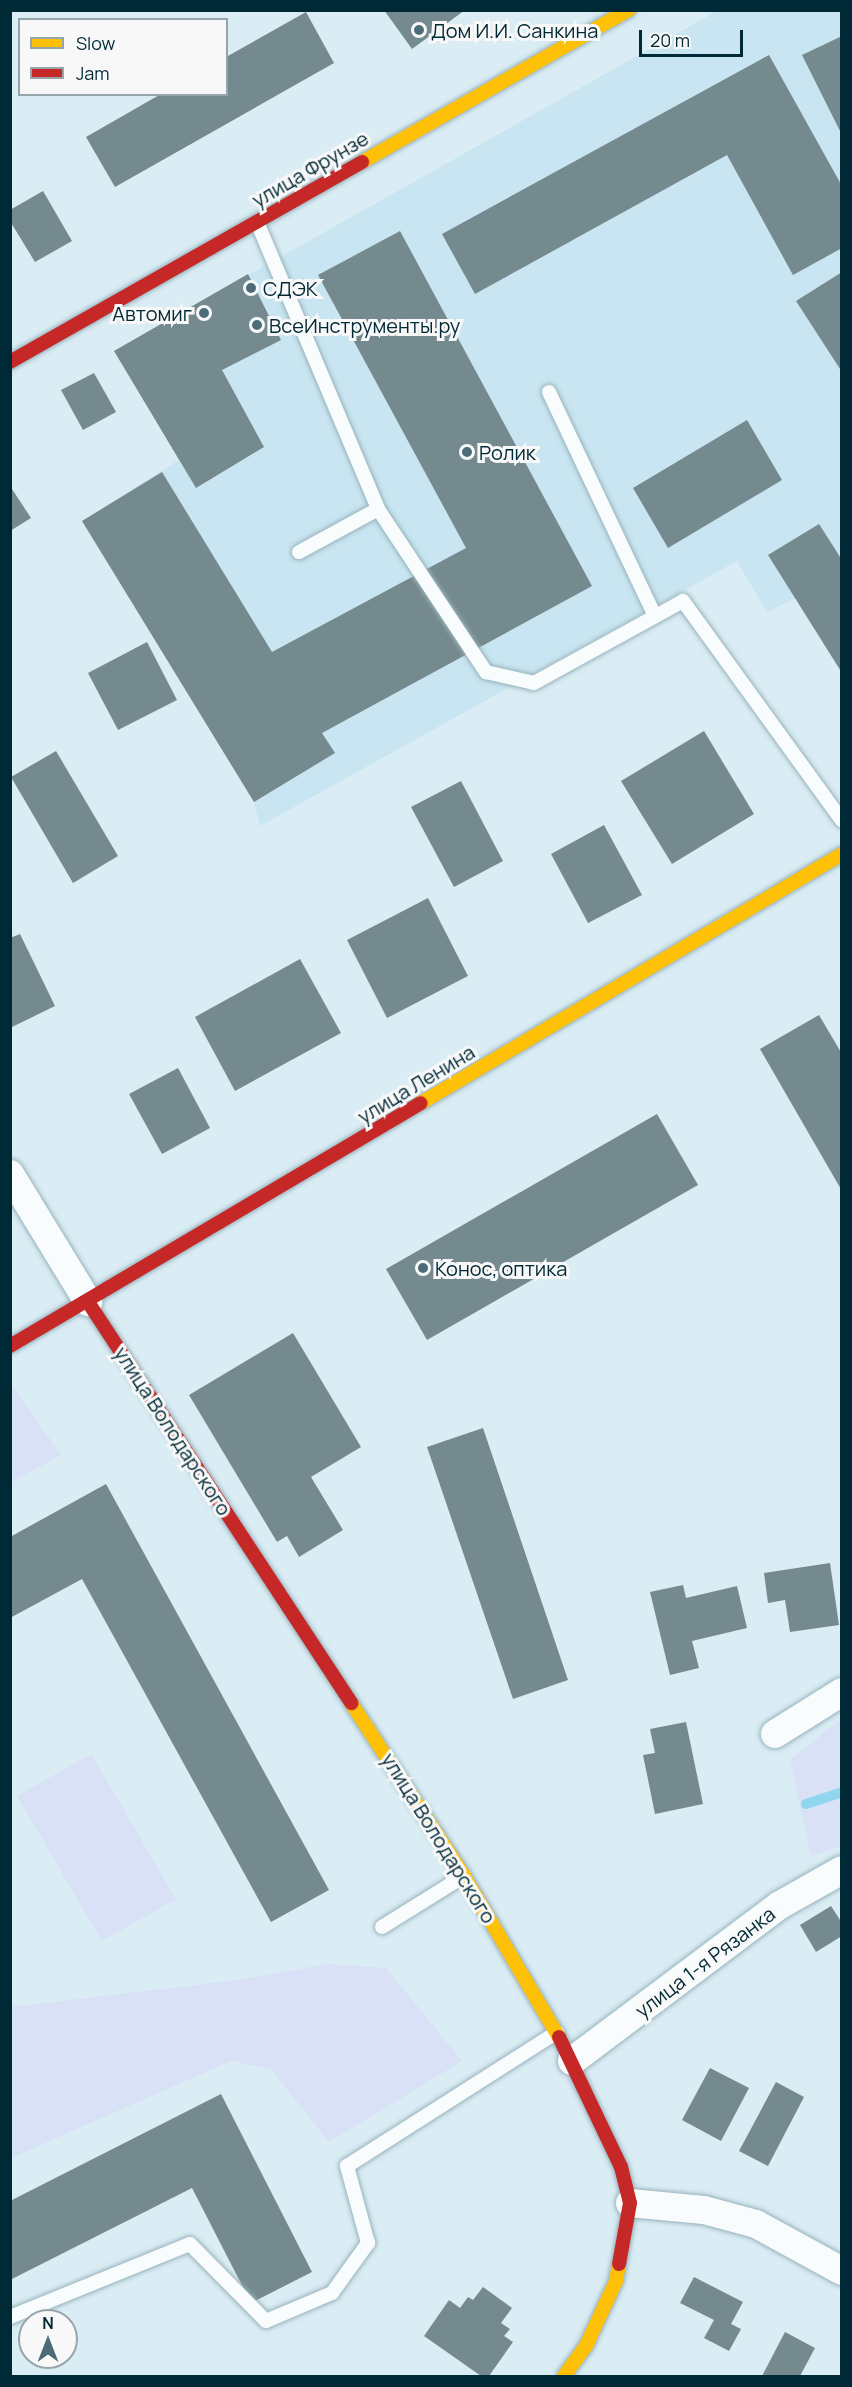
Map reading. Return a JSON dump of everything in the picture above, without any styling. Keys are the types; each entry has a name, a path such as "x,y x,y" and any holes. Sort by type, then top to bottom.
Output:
{"main road":[{"name":"улица Фрунзе","path":"10,362 629,10"},
{"name":"улица Ленина","path":"10,1346 88,1302 842,854"},
{"name":"улица Володарского","path":"88,1302 464,1876 572,2061 621,2167 630,2204"},
{"path":"564,2376 586,2346 616,2281 630,2204"}],"street":[{"path":"10,1174 88,1302"},
{"path":"774,1734 842,1692"},
{"name":"улица 1-я Рязанка","path":"572,2061 780,1905 842,1870"},
{"path":"630,2204 704,2210 756,2224 842,2271"}],"lane":[{"path":"257,222 378,508 486,672 534,683 683,601 842,821"},
{"path":"549,392 655,616"},
{"path":"299,552 378,508"},
{"path":"382,1927 464,1876"},
{"path":"10,2317 190,2244 266,2321 332,2293 368,2243 347,2166 557,2032"}],"shaded area":[{"path":"717,11 841,11 841,575 767,612 737,561 260,826 254,802 82,521 179,460 114,351"},
{"path":"10,1383 61,1455 11,1482 10,1482"},
{"path":"841,1719 841,1846 811,1856 790,1760"},
{"path":"91,1754 176,1899 102,1941 17,1796"},
{"path":"328,1964 386,1968 462,2061 329,2142 271,2069 231,2061 11,2158 11,2007 230,1981"}],"building":[{"name":"Дом И.И. Санкина","path":"384,10 465,10 412,49"},
{"path":"306,12 334,63 115,187 86,137 158,96 228,96 228,56"},
{"path":"842,36 842,135 802,55"},
{"path":"769,55 842,186 842,248 793,275 727,155 475,294 442,234"},
{"path":"43,191 72,241 35,262 10,221 10,210"},
{"path":"400,231 592,586 322,733 335,753 254,802 82,521 162,472 272,652 466,548 318,275"},
{"path":"842,272 842,372 796,301"},
{"path":"248,274 281,340 222,370 264,447 196,488 114,351"},
{"path":"94,373 116,412 83,430 61,390"},
{"path":"747,420 782,480 668,548 633,488"},
{"path":"10,486 31,518 10,531"},
{"path":"819,524 842,560 842,673 768,555"},
{"path":"147,642 177,700 118,730 88,673"},
{"path":"704,731 754,814 672,864 621,781"},
{"path":"56,751 118,856 73,883 11,777"},
{"path":"461,781 503,861 454,887 411,807"},
{"path":"604,825 642,895 588,923 551,854"},
{"path":"428,898 468,976 387,1018 347,940"},
{"path":"20,934 55,1006 10,1028 10,938"},
{"path":"300,959 341,1033 235,1091 195,1017"},
{"path":"819,1015 842,1054 842,1191 760,1049"},
{"path":"178,1068 210,1128 162,1154 129,1094"},
{"path":"657,1114 698,1185 427,1340 386,1269"},
{"path":"293,1333 361,1447 311,1477 343,1530 299,1557 287,1536 277,1542 189,1395"},
{"path":"483,1428 568,1680 513,1699 427,1447"},
{"path":"106,1484 329,1890 271,1922 82,1579 10,1618 10,1537"},
{"path":"830,1563 839,1625 790,1632 785,1600 768,1603 764,1573"},
{"path":"683,1585 686,1598 737,1586 747,1628 692,1641 699,1668 670,1675 650,1592"},
{"path":"686,1722 703,1804 655,1814 643,1755 655,1753 650,1729"},
{"path":"831,1906 842,1923 842,1936 816,1952 800,1925"},
{"path":"710,2068 749,2088 721,2141 682,2120"},
{"path":"776,2082 804,2097 768,2166 739,2151"},
{"path":"221,2094 312,2272 251,2303 192,2188 10,2280 10,2201"},
{"path":"694,2277 743,2302 731,2324 741,2329 729,2351 704,2338 714,2320 680,2303"},
{"path":"483,2287 512,2308 501,2323 510,2329 504,2336 513,2342 489,2376 481,2376 424,2336 449,2300 460,2308 468,2297 473,2300"},
{"path":"785,2332 815,2348 800,2376 762,2376"}],"waterway":[{"path":"806,1804 842,1792"}],"traffic: slow":[{"path":"362,162 629,10"},
{"path":"421,1103 842,854"},
{"path":"351,1703 464,1876 559,2037"},
{"path":"564,2376 586,2346 616,2281 619,2264"}],"traffic: jam":[{"path":"10,362 362,162"},
{"path":"10,1346 421,1103"},
{"path":"88,1302 351,1703"},
{"path":"559,2037 621,2167 630,2203 619,2264"}],"place":[{"name":"Дом И.И. Санкина","path":"419,30"},
{"name":"СДЭК","path":"251,288"},
{"name":"Автомиг","path":"204,313"},
{"name":"ВсеИнструменты.ру","path":"257,325"},
{"name":"Ролик","path":"467,452"},
{"name":"Конос, оптика","path":"423,1268"}]}
